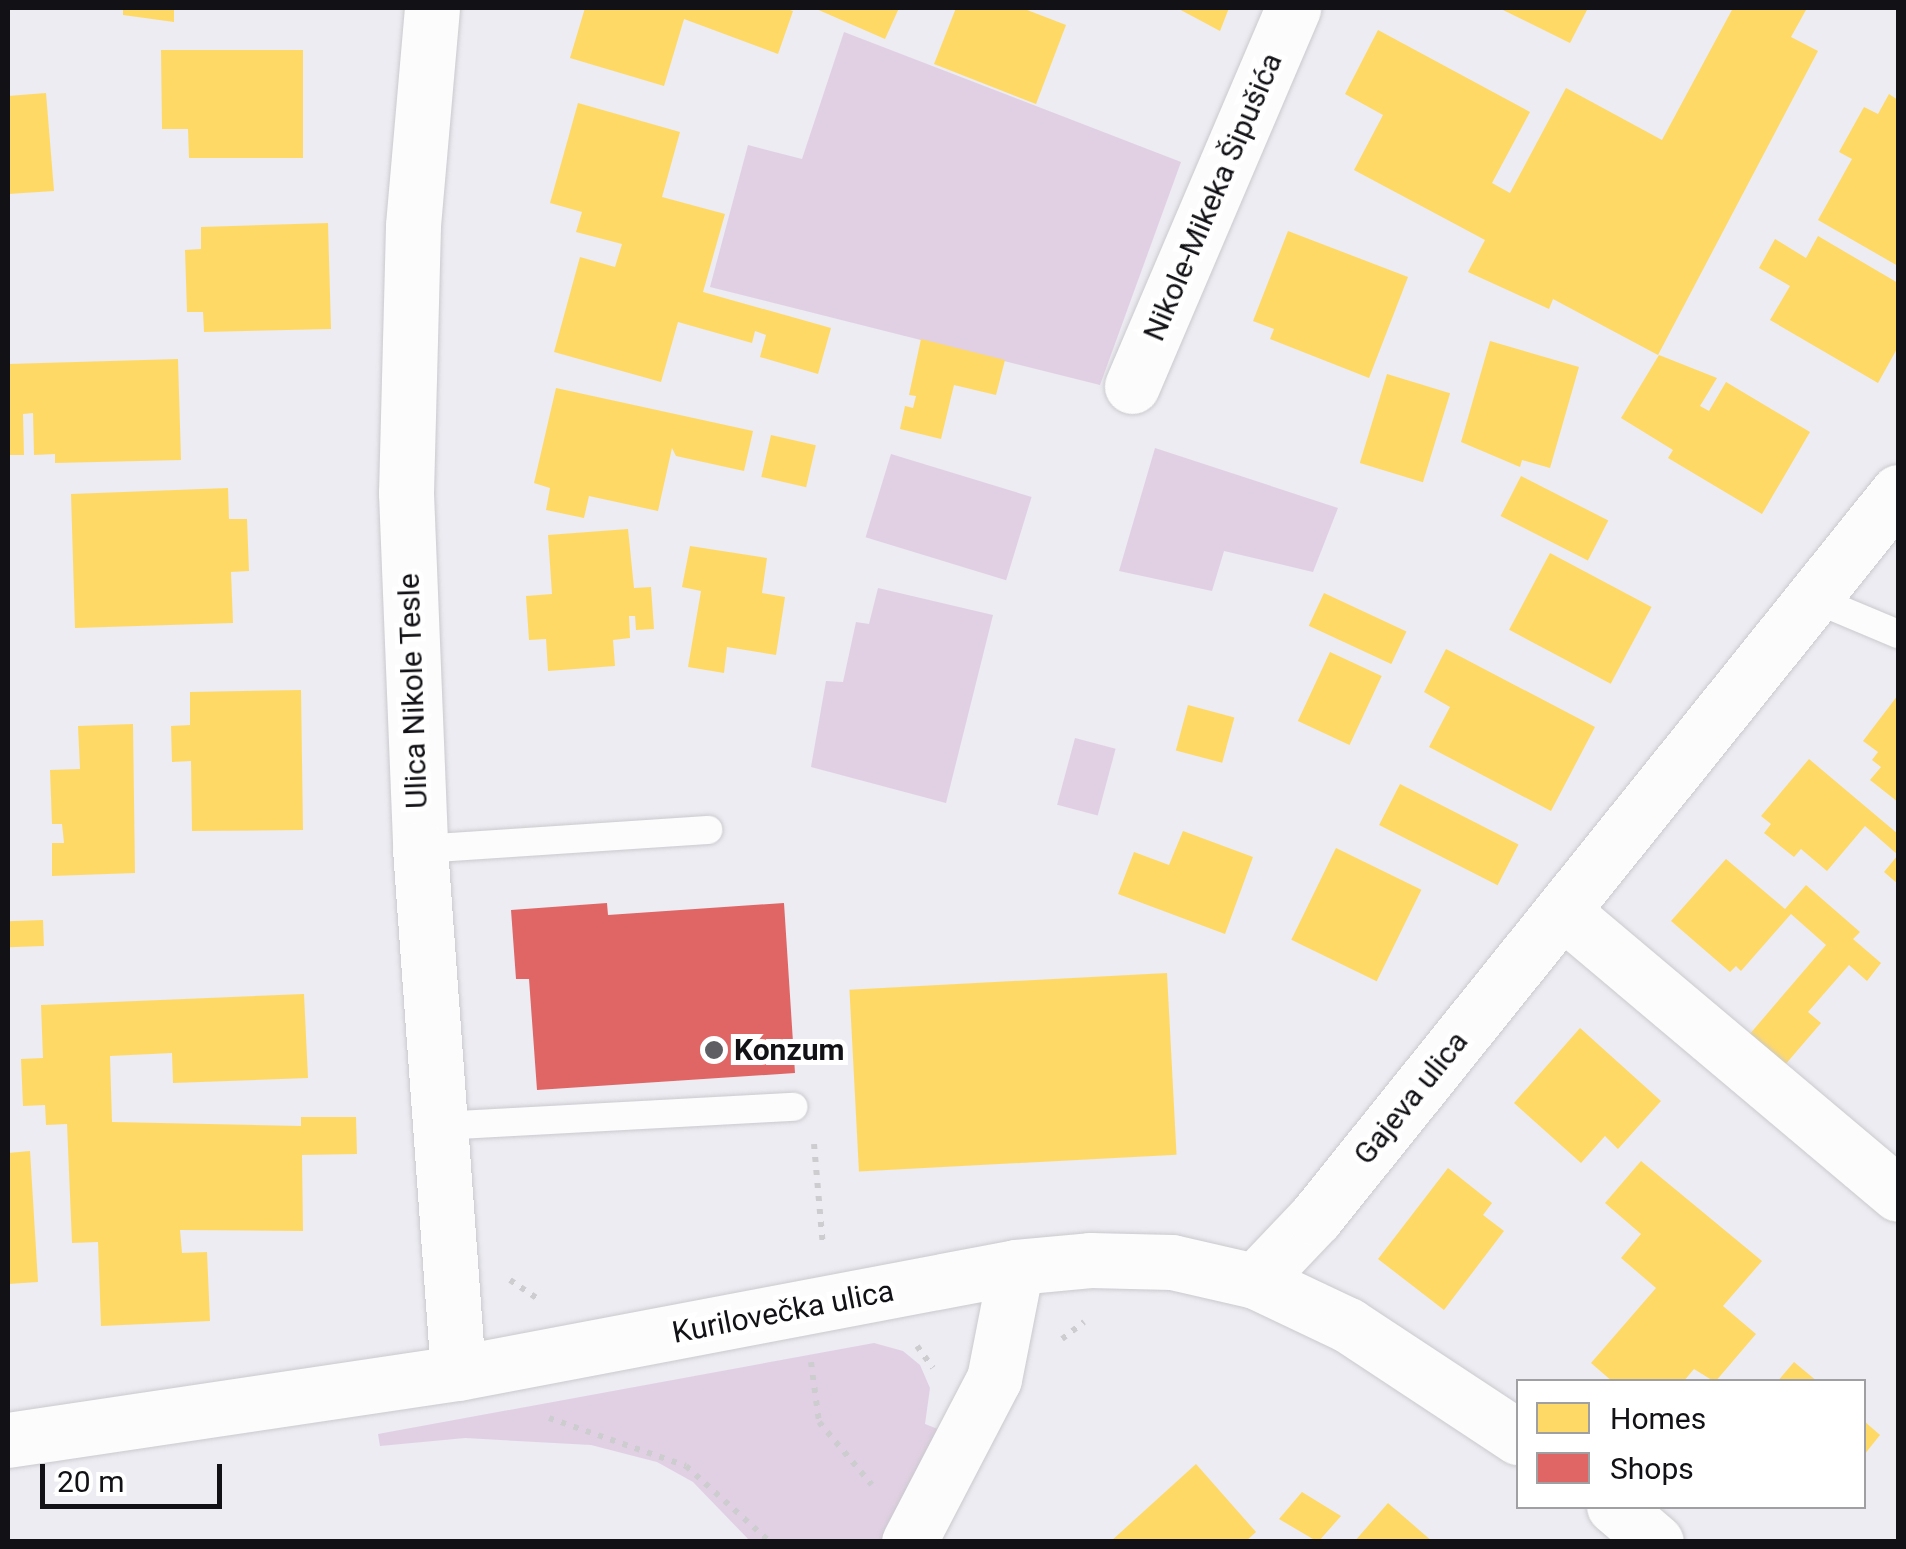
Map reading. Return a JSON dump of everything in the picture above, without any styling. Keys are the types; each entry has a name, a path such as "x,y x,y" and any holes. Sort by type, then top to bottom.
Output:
{"street":[{"name":"Ulica Nikole Tesle","path":"432,8 413,226 406,493 420,849 456,1347"},
{"name":"Nikole-Mikeka Šipušića","path":"1132,386 1293,8"},
{"name":"Gajeva ulica","path":"1255,1281 1315,1218 1816,600 1898,492"},
{"path":"1562,911 1898,1194"},
{"name":"Kurilovečka ulica","path":"8,1440 456,1347 1016,1267 1172,1262 1255,1281 1348,1324 1516,1436"},
{"path":"911,1538 994,1379 1016,1267"},
{"path":"1618,1509 1656,1542"}],"lane":[{"path":"1816,600 1898,634"},
{"path":"420,849 708,830"},
{"path":"440,1126 793,1107"}],"path":[{"path":"793,1107 814,1137 825,1267"},
{"path":"456,1347 550,1307"},
{"path":"1051,1355 1075,1327 1101,1312"},
{"path":"808,1346 819,1422 911,1538"},
{"path":"531,1408 686,1466 770,1542"}],"shaded area":[{"path":"844,32 1181,162 1100,385 710,287 748,145 802,159"},
{"path":"1155,448 1338,508 1313,572 1224,551 1212,591 1119,571"},
{"path":"891,454 1032,497 1006,580 866,537"},
{"path":"878,588 993,615 946,803 811,767 826,681 843,682 856,622 869,624"},
{"path":"1075,738 1116,749 1098,816 1057,805"},
{"path":"874,1343 903,1351 920,1365 930,1388 925,1424 940,1430 887,1542 750,1541 693,1482 657,1462 591,1445 465,1438 380,1446 378,1434"}],"building: Homes":[{"path":"123,8 174,8 174,22 123,15"},
{"path":"585,8 793,11 778,54 684,19 664,86 570,58"},
{"path":"814,8 899,8 885,39"},
{"path":"956,8 1022,8 1066,25 1036,104 934,64"},
{"path":"1177,8 1229,8 1220,31"},
{"path":"1499,8 1588,8 1570,43"},
{"path":"1733,8 1807,8 1791,37 1818,51 1658,355 1553,299 1549,309 1468,272 1485,240 1354,170 1383,115 1345,94 1378,30 1530,112 1492,183 1510,193 1566,88 1662,140"},
{"path":"161,50 303,50 303,158 189,158 188,129 162,129"},
{"path":"46,93 54,191 8,194 8,96"},
{"path":"1889,94 1898,100 1898,266 1818,220 1852,159 1839,152 1864,107 1878,114"},
{"path":"578,103 680,132 662,197 725,214 703,292 831,328 818,374 760,357 766,335 755,331 752,343 678,322 661,382 554,352 580,257 615,267 622,244 576,232 582,212 550,203"},
{"path":"328,223 331,329 204,332 203,312 187,312 185,250 201,249 201,227"},
{"path":"1288,231 1408,277 1369,378 1270,339 1274,329 1253,321"},
{"path":"1818,236 1898,283 1898,347 1878,383 1770,320 1790,286 1759,268 1775,239 1806,258"},
{"path":"921,339 1005,360 996,395 954,385 941,439 900,429 905,406 913,408 916,396 909,395"},
{"path":"1490,341 1579,367 1550,468 1522,460 1520,467 1461,442"},
{"path":"1659,355 1717,378 1700,406 1709,411 1726,382 1810,432 1762,514 1668,458 1673,450 1621,418"},
{"path":"178,359 181,460 55,463 55,454 34,455 33,413 23,414 24,455 8,455 8,364"},
{"path":"1387,374 1450,393 1423,482 1360,463"},
{"path":"556,388 753,431 744,471 676,456 672,448 658,511 589,496 584,518 546,510 550,488 534,483"},
{"path":"771,435 816,445 806,487 761,477"},
{"path":"1521,476 1608,520 1588,561 1501,516"},
{"path":"228,488 229,519 247,519 249,571 231,572 233,623 75,628 71,494"},
{"path":"628,529 634,588 651,587 654,629 636,630 635,616 629,616 630,638 613,640 615,666 548,671 546,639 529,640 526,596 552,594 548,535"},
{"path":"690,546 767,558 762,593 785,597 776,655 727,647 724,673 688,667 701,591 682,587"},
{"path":"1550,553 1652,607 1611,684 1509,630"},
{"path":"1324,593 1406,631 1391,664 1309,626"},
{"path":"1446,649 1595,727 1551,811 1429,747 1450,707 1424,692"},
{"path":"1330,652 1382,676 1350,745 1298,721"},
{"path":"301,690 303,830 192,831 191,761 172,762 171,726 190,725 190,692"},
{"path":"1898,695 1898,802 1870,780 1881,767 1872,760 1878,752 1863,741"},
{"path":"1188,705 1234,717 1222,763 1176,750"},
{"path":"133,724 135,873 52,876 52,843 64,843 62,824 52,824 50,770 80,769 78,726"},
{"path":"1809,759 1898,834 1898,855 1865,826 1827,871 1801,849 1794,857 1764,833 1771,824 1761,816"},
{"path":"1400,784 1519,844 1498,885 1379,825"},
{"path":"1183,831 1253,857 1225,934 1118,894 1134,852 1169,865"},
{"path":"1336,848 1421,890 1377,981 1291,940"},
{"path":"1898,855 1898,884 1884,872"},
{"path":"1726,859 1785,909 1806,885 1860,932 1853,939 1881,963 1867,981 1849,965 1808,1012 1821,1023 1778,1073 1743,1042 1826,945 1791,914 1741,971 1736,966 1730,972 1671,921"},
{"path":"43,920 44,946 9,947 8,921"},
{"path":"1167,973 1177,1155 859,1171 849,990"},
{"path":"304,994 308,1078 173,1083 172,1053 110,1056 112,1122 301,1126 301,1117 356,1117 357,1154 302,1155 303,1231 180,1230 182,1253 207,1252 210,1321 101,1326 98,1242 72,1243 67,1124 46,1125 45,1105 23,1106 21,1059 43,1058 41,1005"},
{"path":"1580,1028 1661,1101 1618,1149 1605,1136 1581,1163 1514,1103"},
{"path":"30,1151 38,1282 8,1284 8,1153"},
{"path":"1641,1161 1762,1261 1723,1306 1756,1334 1718,1379 1694,1369 1686,1379 1610,1379 1591,1363 1656,1288 1621,1258 1641,1234 1605,1203"},
{"path":"1448,1168 1492,1203 1483,1215 1504,1231 1444,1310 1378,1259"},
{"path":"1794,1362 1814,1379 1780,1379"},
{"path":"1866,1423 1880,1435 1866,1452"},
{"path":"1196,1464 1256,1532 1245,1542 1110,1542"},
{"path":"1302,1492 1341,1516 1318,1542 1279,1519"},
{"path":"1388,1503 1433,1542 1354,1542"}],"building: Shops":[{"path":"607,903 608,915 784,903 795,1073 537,1090 529,979 516,979 511,910"}],"place":[{"name":"Konzum","path":"714,1050"}]}
